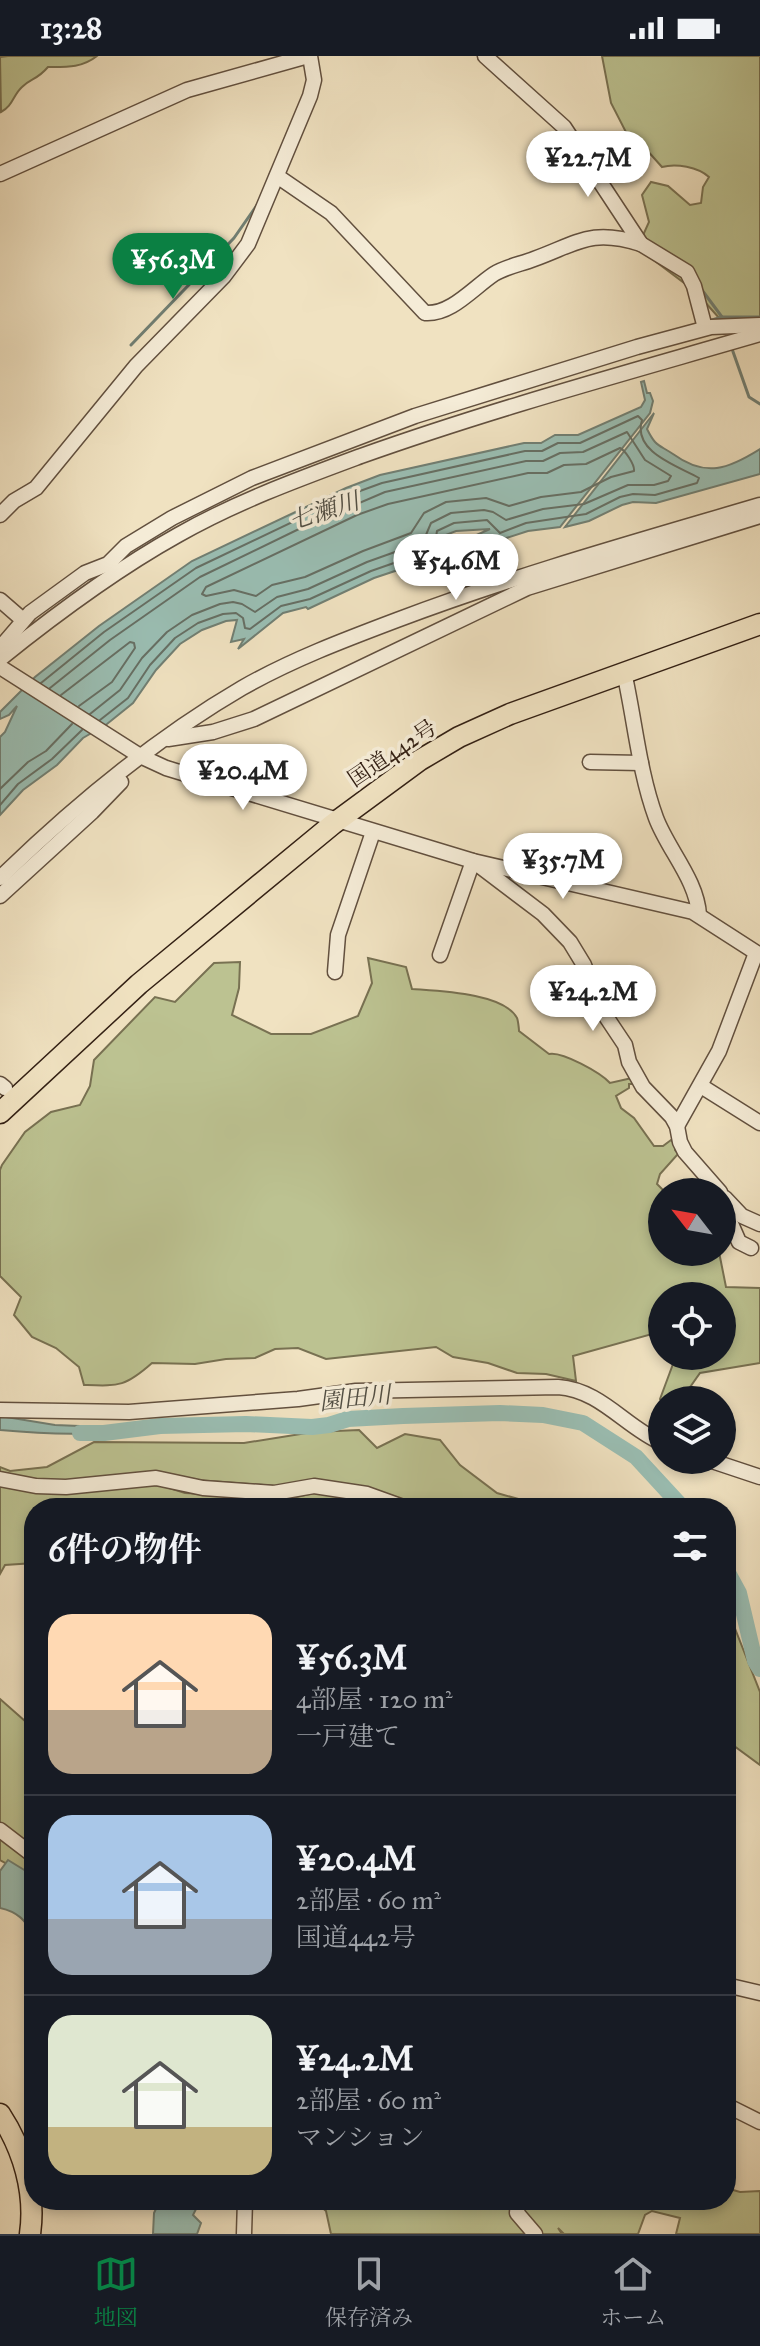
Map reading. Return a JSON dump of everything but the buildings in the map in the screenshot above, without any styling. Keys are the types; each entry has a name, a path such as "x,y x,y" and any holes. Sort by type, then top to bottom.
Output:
{"highway":[{"name":"国道442号","path":"0,1113 139,984 402,772 459,737 528,707 760,624"},
{"path":"0,2114 17,2145 24,2167"},
{"path":"30,2234 31,2210"}],"street":[{"path":"0,174 187,90 309,56 314,75 312,90 251,240 224,276 136,366 36,488 14,501 0,515"},
{"path":"485,56 564,127 641,244"},
{"path":"277,176 331,213 425,313 440,313 499,271 544,256 577,240 604,236 641,244 687,272 705,328"},
{"path":"0,648 23,620 85,573 108,564 126,546 180,514 252,478 355,436 476,396 705,328 760,325"},
{"path":"0,659 134,561 192,527 265,493 508,406 760,334"},
{"path":"173,498 180,514"},
{"path":"0,878 136,753 265,676 367,631 550,567 760,505"},
{"path":"164,739 213,732 254,719 539,583 760,516"},
{"path":"0,600 23,620"},
{"path":"0,667 136,753 166,768 473,861 699,915 758,954 719,1051 677,1126"},
{"path":"624,672 641,763 656,819 691,886 699,915"},
{"path":"0,896 92,812 124,778 136,753"},
{"path":"590,762 641,763"},
{"path":"335,972 338,935 373,832"},
{"path":"440,955 473,861"},
{"path":"473,861 563,933 584,965 601,1009 625,1045 629,1062 643,1087 669,1113 677,1126 685,1152 707,1178"},
{"path":"701,1086 760,1123"},
{"path":"736,1210 760,1224"},
{"path":"736,1235 739,1242 751,1248"},
{"path":"0,1410 129,1412 356,1391 568,1388 594,1398 648,1436"},
{"path":"736,1469 760,1477"},
{"path":"0,1479 36,1486 66,1487 156,1478 203,1488 274,1493 314,1486 378,1498"},
{"path":"0,1830 24,1848"},
{"path":"736,1987 760,1993"},
{"path":"736,2110 760,2122"},
{"path":"244,2234 245,2210"},
{"path":"517,2210 535,2234"}],"green space":[{"path":"97,56 80,65 48,67 22,87 1,112 0,57"},
{"path":"602,56 760,56 760,320 735,322 720,319 696,292 651,258 642,247 649,222 642,195 651,182 668,186 690,205 701,203 703,187 709,177 687,167 662,167 645,148 636,147 611,103"},
{"path":"368,958 406,967 412,989 453,992 499,1003 517,1018 519,1031 549,1054 581,1064 610,1083 632,1078 633,1084 616,1096 621,1108 634,1118 654,1146 663,1146 671,1140 678,1154 659,1178 648,1178 648,1266 722,1266 725,1282 648,1282 648,1335 573,1356 576,1381 546,1374 517,1373 488,1363 453,1357 436,1347 326,1359 298,1348 275,1349 255,1358 195,1364 152,1363 128,1381 84,1385 79,1367 56,1348 32,1337 14,1315 21,1297 0,1276 0,1170 25,1132 51,1112 80,1105 90,1086 94,1060 155,997 175,1002 214,963 240,962 239,988 232,1015 271,1034 311,1034 358,1016 372,983"},
{"path":"736,1287 760,1288 760,1363 736,1367"},
{"path":"671,1370 718,1370 700,1373 691,1386 665,1386"},
{"path":"359,1430 377,1448 405,1434 440,1440 460,1465 497,1493 515,1498 396,1498 383,1494 183,1479 147,1485 185,1493 246,1498 24,1498 24,1564 5,1565 0,1574 0,1467 10,1471 47,1467 94,1442 244,1443 313,1432"},
{"path":"319,1492 350,1498 292,1498"},
{"path":"736,1631 760,1692 760,1765 736,1747"},
{"path":"0,1699 24,1720 24,1873 0,1860"},
{"path":"736,2191 760,2191 760,2234 676,2234 680,2218 652,2211 645,2215 638,2234 564,2234 558,2228 562,2234 331,2234 326,2211 736,2210"}],"water":[{"name":"七瀬川","path":"644,381 653,401 650,413 560,527 528,531 464,552 460,546 465,540 490,529 456,531 443,536 449,553 374,578 308,609 283,613 238,649 244,639 231,642 237,620 202,630 180,644 156,670 133,703 83,738 57,765 23,790 0,815 0,737 17,706 0,719 0,712 35,677 99,626 192,561 380,475 524,443 541,443 555,435 578,435 641,407 645,400 641,382"},
{"path":"654,413 647,429 653,439 685,461 696,466 717,468 738,462 760,449 760,474 656,503 633,502 589,521 565,527"},
{"path":"0,1416 55,1425 160,1426 100,1433 20,1432 0,1430"},
{"path":"8,1860 24,1870 24,1922 12,1912 0,1908 0,1871"},
{"path":"155,2210 196,2210 193,2215 201,2223 197,2234 153,2234"}],"waterway":[{"path":"131,345 234,238 257,205"},
{"path":"702,290 724,324"},
{"path":"712,320 760,317"},
{"path":"731,346 749,397 760,404"},
{"name":"園田川","path":"80,1433 160,1426 246,1424 312,1427 348,1419 403,1416 543,1415 583,1423 636,1457 674,1498"},
{"name":"園田川","path":"736,1587 755,1661 760,1669"}]}
